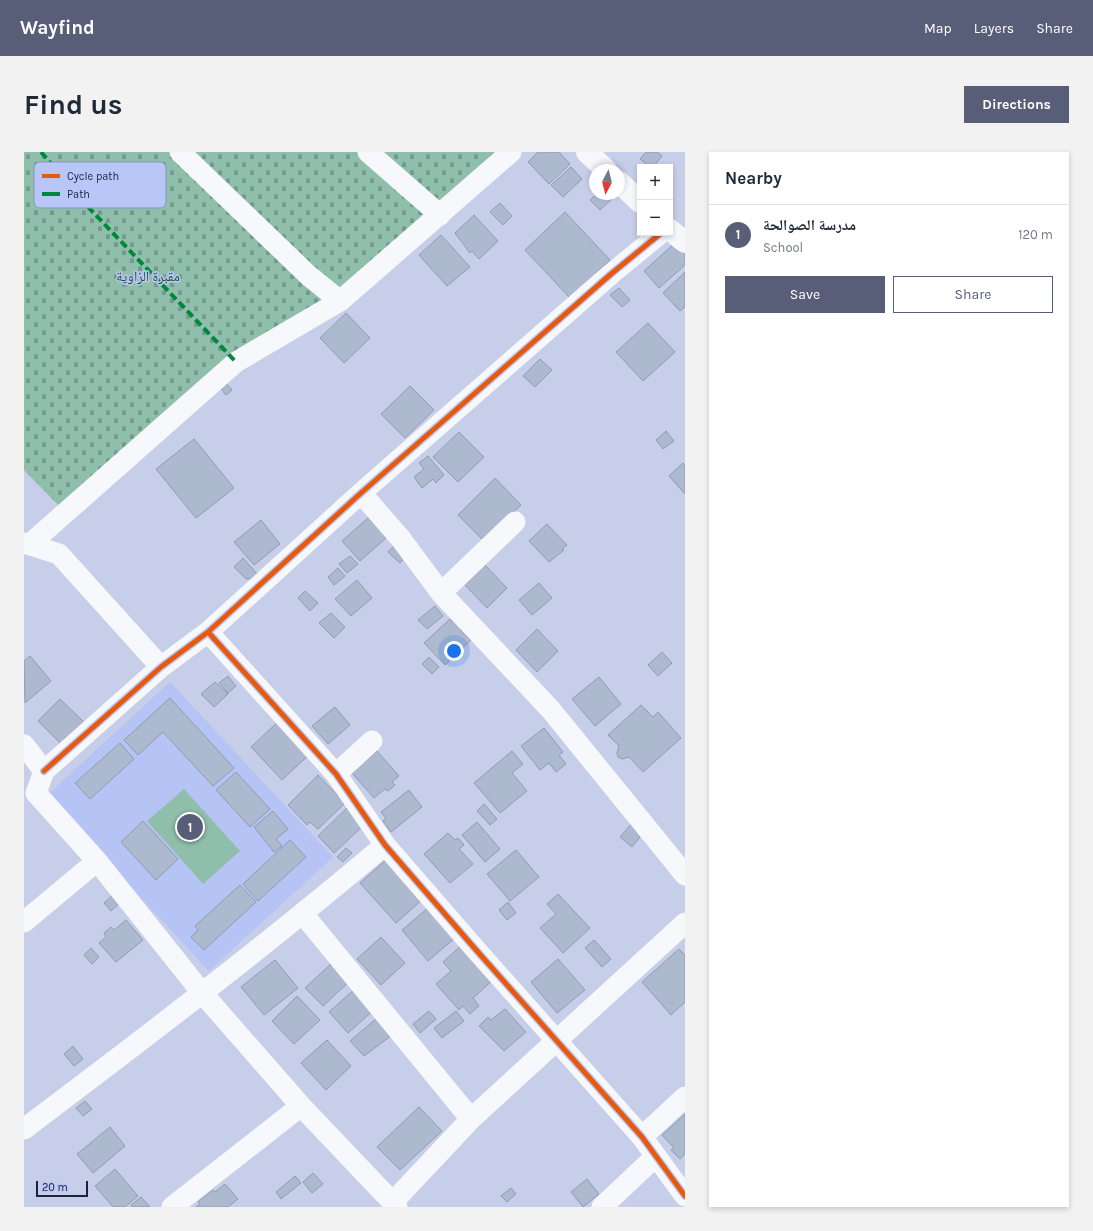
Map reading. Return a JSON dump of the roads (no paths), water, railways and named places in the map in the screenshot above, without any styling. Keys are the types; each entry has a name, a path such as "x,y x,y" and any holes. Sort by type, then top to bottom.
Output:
{"street":[{"path":"180,152 308,275 340,301"},
{"path":"368,152 440,215"},
{"path":"27,543 236,362 340,301 409,239 440,215 511,152"},
{"path":"587,152 600,164"},
{"path":"625,188 638,200"},
{"path":"673,232 685,242"},
{"path":"657,236 611,274 361,493 208,632 161,667 44,771 36,793 98,861 203,994 301,1106 395,1205 471,1119 557,1042 685,923"},
{"path":"361,493 401,539 441,593 551,710 685,875"},
{"path":"441,593 515,522"},
{"path":"27,543 59,554 161,667"},
{"path":"208,632 336,774 385,845 642,1137 655,1157 685,1196"},
{"path":"336,774 372,741"},
{"path":"24,745 44,771"},
{"path":"24,1129 203,994 304,914 385,845"},
{"path":"24,922 98,861"},
{"path":"304,914 471,1119"},
{"path":"642,1137 685,1097"},
{"path":"172,1207 301,1106"},
{"path":"602,1207 655,1157"}],"place":[{"name":"مدرسة الصوالحة","path":"190,827"}],"park label":[{"name":"مقبرة الزاوية","path":"148,276"}]}
